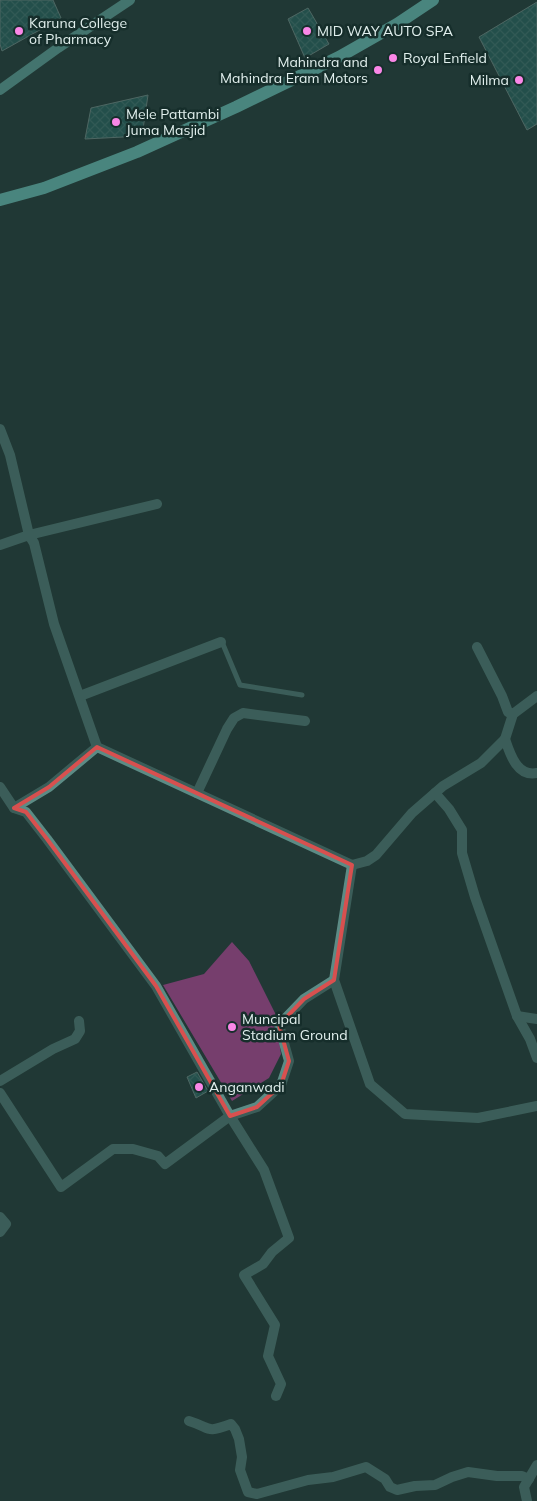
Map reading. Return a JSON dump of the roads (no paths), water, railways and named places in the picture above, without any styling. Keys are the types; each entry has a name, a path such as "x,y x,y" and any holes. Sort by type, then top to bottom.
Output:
{"main road":[{"path":"0,90 58,48 130,0"},
{"path":"0,200 44,188 137,152 236,107 354,49 398,24 433,0"}],"street":[{"path":"0,429 10,455 29,535 34,543 54,624 97,746 352,865 367,861 376,855 412,813 442,786 481,763 505,739 513,714 537,696"},
{"path":"0,545 29,535 157,504"},
{"path":"80,696 221,642"},
{"path":"476,648 502,696 508,712 513,714"},
{"path":"197,793 226,729 234,718 243,713 305,721"},
{"path":"505,739 510,754 519,767 531,774 537,773"},
{"path":"14,808 49,787 97,746"},
{"path":"0,787 14,808 26,812 156,986 230,1116 264,1170 289,1238 272,1252 262,1264 244,1275 275,1325 268,1356 281,1384 276,1396"},
{"path":"435,793 449,809 462,830 462,853 465,867 516,1016 530,1039 537,1058"},
{"path":"352,865 334,980 370,1084 405,1114 478,1118 537,1106"},
{"path":"0,1093 61,1187 112,1149 133,1149 158,1156 165,1164 230,1116 257,1107 281,1085 289,1061 279,1025 304,999 334,980"},
{"path":"516,1016 537,1019"},
{"path":"0,1081 75,1038 80,1031 80,1022"},
{"path":"0,1217 6,1224 0,1232"},
{"path":"189,1421 212,1430 231,1424 236,1428 242,1458 240,1470 242,1479 248,1492 257,1494 308,1480 333,1477 366,1467 385,1479 390,1487 397,1490 415,1486 435,1485 468,1472 497,1476 522,1476 529,1479"},
{"path":"527,1501 524,1487 537,1465"}],"lane":[{"path":"221,642 240,684 302,695"}],"place":[{"name":"Karuna College of Pharmacy","path":"19,31"},
{"name":"MID WAY AUTO SPA","path":"307,31"},
{"name":"Royal Enfield","path":"393,58"},
{"name":"Mahindra and Mahindra Eram Motors","path":"378,70"},
{"name":"Milma","path":"519,80"},
{"name":"Mele Pattambi Juma Masjid","path":"116,122"},
{"name":"Muncipal Stadium Ground","path":"232,1027"},
{"name":"Anganwadi","path":"199,1087"}]}
